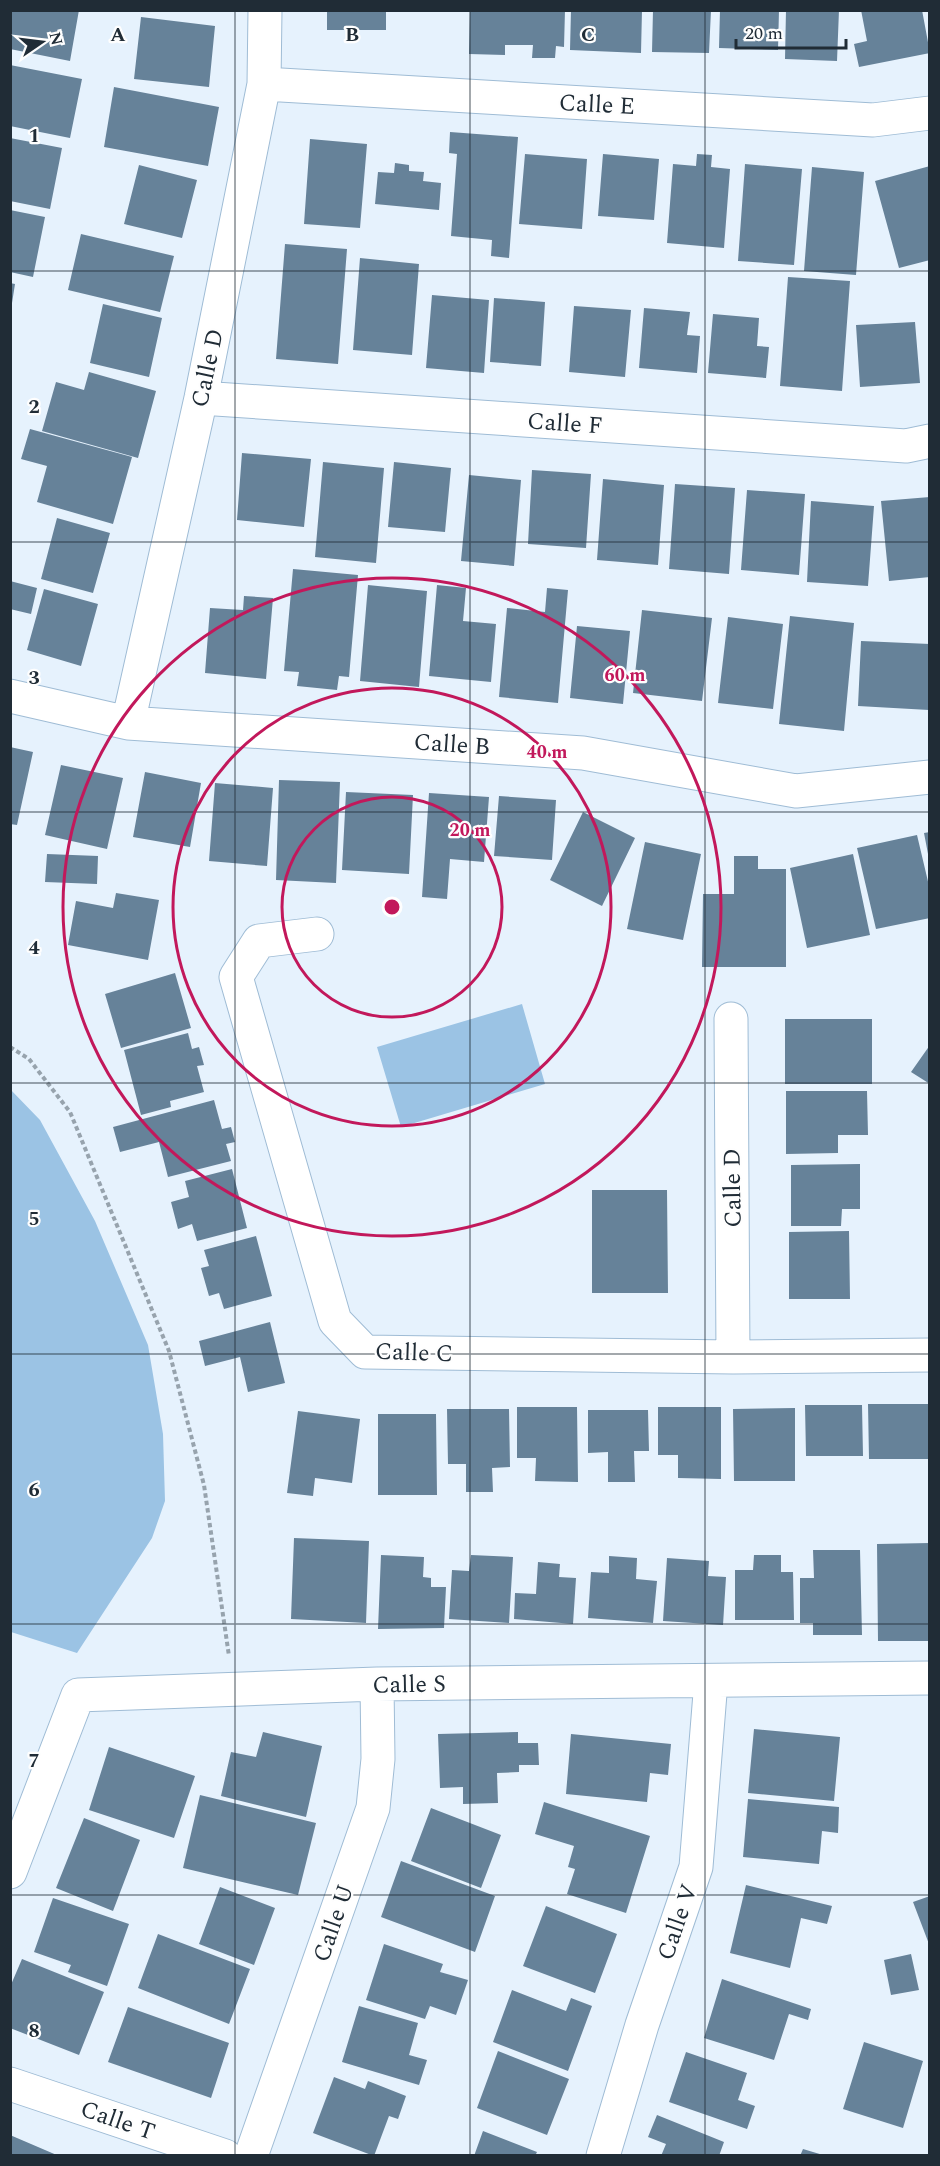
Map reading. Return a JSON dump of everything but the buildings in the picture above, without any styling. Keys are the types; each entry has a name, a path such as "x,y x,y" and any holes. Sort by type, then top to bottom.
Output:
{"street":[{"name":"Calle D","path":"128,723 201,398 264,84 265,10"},
{"name":"Calle E","path":"264,84 873,120 930,113"},
{"name":"Calle F","path":"201,398 906,446 930,441"},
{"name":"Calle B","path":"10,696 128,723 583,753 796,790 930,777"},
{"name":"Calle C","path":"317,934 259,941 236,977 335,1321 365,1352 733,1357 930,1355"},
{"name":"Calle D","path":"730,1019 733,1357"},
{"name":"Calle S","path":"10,1872 78,1695 377,1684 930,1678"},
{"name":"Calle V","path":"603,2156 642,2025 696,1867 711,1681"},
{"name":"Calle U","path":"251,2156 373,1808 378,1759 377,1684"},
{"name":"Calle T","path":"10,2084 225,2156"}],"path":[{"path":"10,1047 29,1059 70,1112 169,1351 204,1485 229,1643 229,1689"}],"shaded area":[{"path":"522,1004 545,1084 401,1127 377,1047"},
{"path":"10,1089 40,1120 95,1221 148,1345 163,1434 165,1501 152,1538 77,1653 11,1632"}]}
